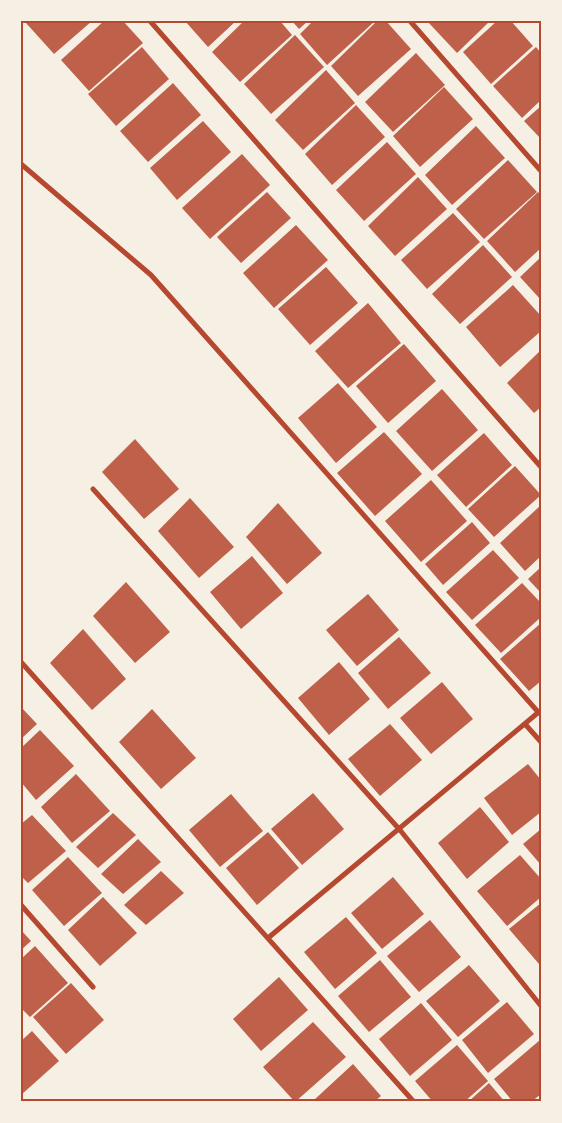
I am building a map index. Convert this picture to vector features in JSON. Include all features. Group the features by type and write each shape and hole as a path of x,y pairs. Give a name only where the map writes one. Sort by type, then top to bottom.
{"street":[{"path":"150,21 541,467"},
{"path":"410,21 541,171"},
{"path":"21,164 151,274 540,712 268,938"},
{"path":"93,489 400,830 541,1006"},
{"path":"21,662 414,1102"},
{"path":"525,724 541,742"},
{"path":"21,905 93,987"}],"building":[{"path":"28,21 92,21 54,54 26,23"},
{"path":"104,21 123,21 143,43 89,91 61,60"},
{"path":"185,21 236,21 208,47"},
{"path":"244,21 280,21 292,35 240,82 212,52"},
{"path":"292,21 308,21 299,29"},
{"path":"313,21 375,21 327,65 300,34"},
{"path":"377,21 386,21 411,49 358,96 331,66"},
{"path":"427,21 490,21 457,53"},
{"path":"497,21 511,21 533,46 491,84 463,52"},
{"path":"295,35 324,67 271,114 244,84"},
{"path":"142,47 169,79 116,126 88,94"},
{"path":"536,47 541,53 541,100 522,118 493,86"},
{"path":"416,53 445,85 393,132 365,102"},
{"path":"326,70 355,103 303,150 275,120"},
{"path":"173,83 201,115 148,162 120,131"},
{"path":"444,87 473,119 420,167 393,136"},
{"path":"356,105 385,137 332,185 305,154"},
{"path":"541,106 541,139 524,121"},
{"path":"203,121 231,152 177,200 150,168"},
{"path":"476,126 505,158 452,205 425,175"},
{"path":"387,142 416,174 364,221 336,190"},
{"path":"242,154 270,185 210,239 182,208"},
{"path":"508,160 537,192 484,239 456,209"},
{"path":"418,177 447,209 395,256 368,226"},
{"path":"267,192 291,218 241,263 217,237"},
{"path":"538,192 541,195 541,248 515,272 487,241"},
{"path":"453,213 480,242 427,289 401,260"},
{"path":"296,225 328,260 274,308 243,273"},
{"path":"483,245 512,277 460,324 432,294"},
{"path":"541,257 541,300 520,277"},
{"path":"326,267 358,303 310,345 278,309"},
{"path":"513,285 541,316 541,331 500,367 466,327"},
{"path":"368,303 401,343 348,388 315,351"},
{"path":"404,344 436,381 388,423 356,386"},
{"path":"541,350 541,407 534,413 507,383"},
{"path":"338,383 377,427 336,463 298,418"},
{"path":"442,389 478,430 432,471 396,431"},
{"path":"384,432 422,474 375,516 337,473"},
{"path":"484,433 512,465 466,507 437,475"},
{"path":"135,439 179,489 144,519 102,472"},
{"path":"515,466 541,495 494,537 468,509"},
{"path":"431,480 467,521 421,562 385,521"},
{"path":"190,498 234,547 199,578 158,531"},
{"path":"278,503 322,553 287,584 246,537"},
{"path":"541,505 541,556 525,571 500,543"},
{"path":"472,522 490,543 443,585 425,564"},
{"path":"493,550 519,578 472,620 446,592"},
{"path":"252,556 283,593 241,629 210,592"},
{"path":"541,567 541,593 528,579"},
{"path":"126,582 170,632 135,663 93,616"},
{"path":"522,583 541,603 541,617 501,653 475,625"},
{"path":"368,594 399,630 357,666 326,630"},
{"path":"541,623 541,681 529,691 500,659"},
{"path":"83,629 126,679 92,710 50,663"},
{"path":"399,637 431,673 388,709 358,673"},
{"path":"339,662 370,699 329,735 298,698"},
{"path":"442,682 473,719 431,754 400,718"},
{"path":"21,707 37,724 21,739"},
{"path":"152,709 196,758 161,789 119,742"},
{"path":"390,724 422,760 380,796 348,759"},
{"path":"40,730 74,766 36,800 21,782 21,748"},
{"path":"528,764 541,780 541,812 512,835 484,798"},
{"path":"76,774 110,811 72,843 41,807"},
{"path":"313,793 344,829 302,865 271,829"},
{"path":"231,794 263,831 220,867 189,830"},
{"path":"480,807 509,842 467,879 438,843"},
{"path":"113,813 136,835 98,868 76,847"},
{"path":"32,815 66,851 28,883 21,876 21,824"},
{"path":"541,829 541,865 523,844"},
{"path":"268,832 299,868 257,905 226,868"},
{"path":"138,839 161,862 123,894 101,874"},
{"path":"520,855 541,879 541,897 507,926 477,891"},
{"path":"68,857 102,893 64,926 32,890"},
{"path":"161,871 184,893 146,925 124,905"},
{"path":"393,877 424,914 382,949 351,913"},
{"path":"103,897 137,933 100,966 68,930"},
{"path":"541,903 541,963 539,964 509,929"},
{"path":"346,917 377,953 335,989 304,952"},
{"path":"430,920 461,957 419,992 387,956"},
{"path":"21,930 31,941 21,950"},
{"path":"35,946 68,983 30,1017 21,1008 21,959"},
{"path":"380,960 411,997 369,1032 338,996"},
{"path":"469,965 500,1001 458,1037 426,1001"},
{"path":"279,977 308,1010 261,1051 233,1019"},
{"path":"71,983 104,1020 66,1054 33,1017"},
{"path":"507,1002 534,1034 488,1073 462,1040"},
{"path":"421,1003 452,1040 410,1076 379,1039"},
{"path":"313,1022 346,1057 295,1102 263,1067"},
{"path":"32,1031 59,1061 21,1095 21,1041"},
{"path":"540,1040 541,1094 531,1102 513,1102 494,1079"},
{"path":"457,1045 488,1081 464,1102 433,1102 415,1081"},
{"path":"353,1064 381,1096 374,1102 316,1102 314,1100"},
{"path":"489,1083 505,1102 468,1102"}]}
